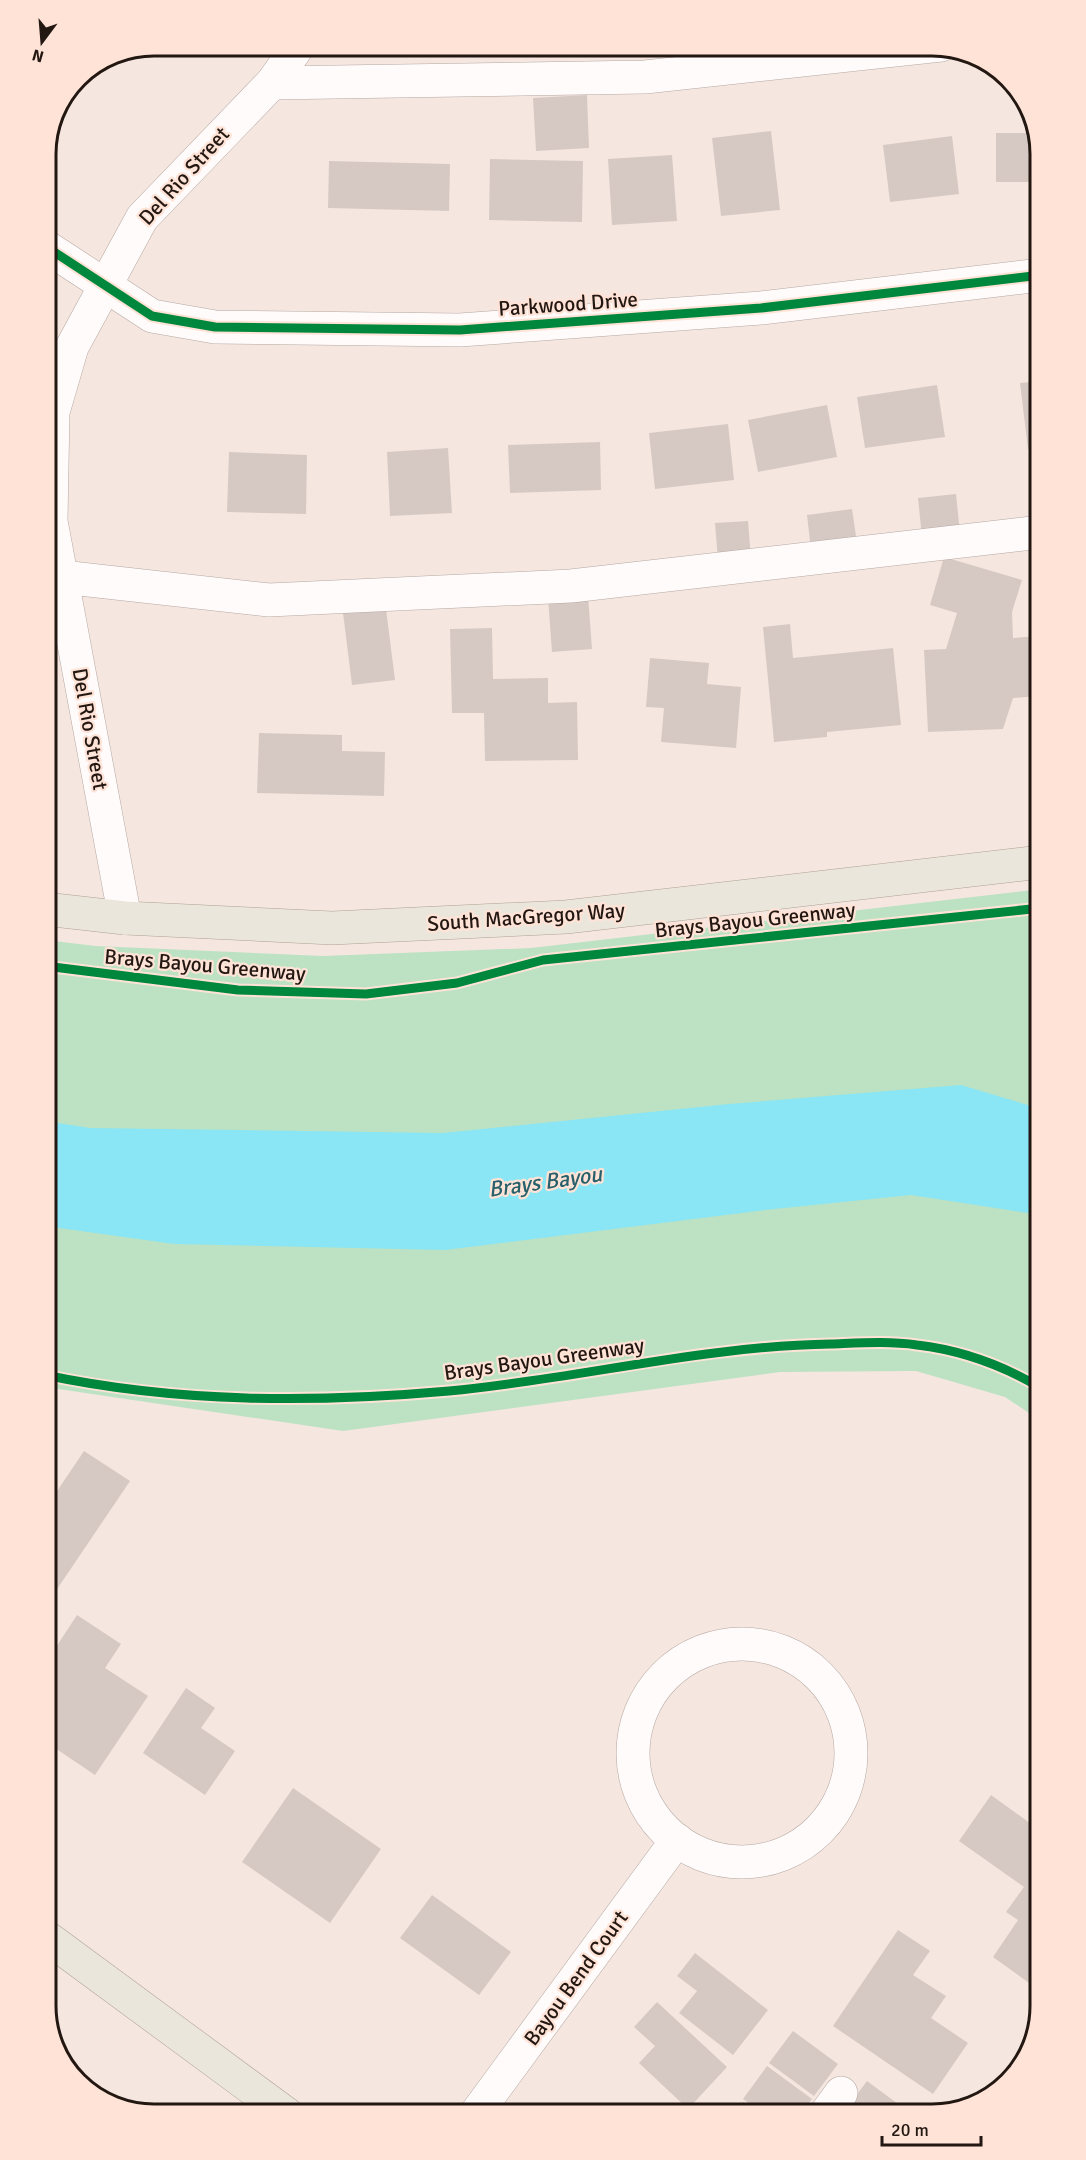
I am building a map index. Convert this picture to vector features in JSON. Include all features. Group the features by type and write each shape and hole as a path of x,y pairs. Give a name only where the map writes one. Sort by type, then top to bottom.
{"main road":[{"name":"South MacGregor Way","path":"56,910 125,918 332,928 566,917 1030,863"},
{"path":"56,1944 273,2104"}],"street":[{"name":"Del Rio Street","path":"56,402 72,347 142,218 272,83 290,56"},
{"path":"272,83 645,77 839,56"},
{"name":"Parkwood Drive","path":"56,253 152,316 215,327 460,330 761,308 1030,276"},
{"path":"62,577 268,600 536,588 571,586 1030,533"},
{"name":"Del Rio Street","path":"56,546 125,918"},
{"path":"743,1643 777,1649 807,1665 831,1689 846,1720 852,1754 846,1787 830,1818 806,1842 775,1857 741,1862 707,1856 677,1840 652,1816 637,1785 632,1751 638,1718 654,1687 678,1664 709,1648 743,1643"},
{"name":"Bayou Bend Court","path":"483,2104 677,1840"}],"green space":[{"path":"1030,890 1030,1414 1005,1397 916,1371 780,1372 343,1431 56,1389 56,941 96,946 323,956 531,948"}],"water":[{"name":"Brays Bayou","path":"961,1085 1030,1106 1030,1213 911,1195 765,1210 445,1250 174,1244 56,1228 56,1123 90,1128 443,1133 729,1104"}],"building":[{"path":"587,95 589,148 536,151 533,98"},
{"path":"771,131 780,210 721,216 712,138"},
{"path":"996,133 1029,133 1030,182 996,182"},
{"path":"952,136 959,194 890,202 883,145"},
{"path":"672,155 677,221 612,225 608,159"},
{"path":"490,159 583,161 582,222 489,220"},
{"path":"329,161 450,164 449,211 328,208"},
{"path":"1030,382 1030,449 1028,449 1020,383"},
{"path":"937,385 945,437 865,448 857,397"},
{"path":"827,405 837,457 758,472 748,420"},
{"path":"728,424 734,480 655,489 649,433"},
{"path":"600,442 601,490 510,493 508,445"},
{"path":"448,448 452,513 390,516 387,452"},
{"path":"229,452 307,455 306,514 227,512"},
{"path":"956,494 960,533 922,537 918,498"},
{"path":"852,509 857,543 811,550 807,515"},
{"path":"748,521 751,559 718,561 715,523"},
{"path":"944,557 1022,580 1012,612 1013,638 1030,637 1030,697 1013,698 1003,729 928,732 924,650 946,649 957,613 930,605"},
{"path":"588,595 592,649 552,652 548,598"},
{"path":"386,609 395,680 352,685 343,613"},
{"path":"790,624 793,658 893,648 901,725 827,732 827,737 774,742 763,627"},
{"path":"492,628 493,679 548,678 548,703 577,702 578,760 485,761 484,713 452,713 450,629"},
{"path":"650,658 709,663 707,684 741,687 736,748 661,742 664,708 646,707"},
{"path":"259,733 342,735 342,751 385,752 384,796 257,793"},
{"path":"84,1451 130,1481 56,1591 56,1493"},
{"path":"77,1615 121,1644 105,1668 148,1696 95,1775 56,1749 56,1647"},
{"path":"186,1688 215,1708 201,1728 235,1751 205,1795 143,1753"},
{"path":"293,1788 381,1849 330,1923 242,1862"},
{"path":"991,1795 1030,1823 1029,1983 993,1957 1018,1920 1006,1912 1024,1887 959,1841"},
{"path":"432,1895 511,1952 479,1995 400,1938"},
{"path":"898,1930 930,1951 913,1975 946,1996 931,2018 968,2043 933,2094 833,2026"},
{"path":"695,1953 768,2010 733,2055 679,2013 697,1991 677,1976"},
{"path":"657,2002 727,2067 693,2104 683,2104 639,2063 655,2046 634,2027"},
{"path":"793,2031 838,2064 814,2096 769,2063"},
{"path":"767,2066 812,2099 808,2104 750,2104 743,2099"},
{"path":"867,2081 898,2104 850,2104"}],"cycle path":[{"path":"56,253 152,316 215,327 460,330 761,308 1030,276"},
{"name":"Brays Bayou Greenway","path":"56,967 238,990 366,994 457,983 543,960 1030,909"},
{"name":"Brays Bayou Greenway","path":"56,1377 145,1391 196,1396 348,1398 497,1386 735,1350 885,1343 933,1347 965,1355 997,1366 1030,1382"}]}
